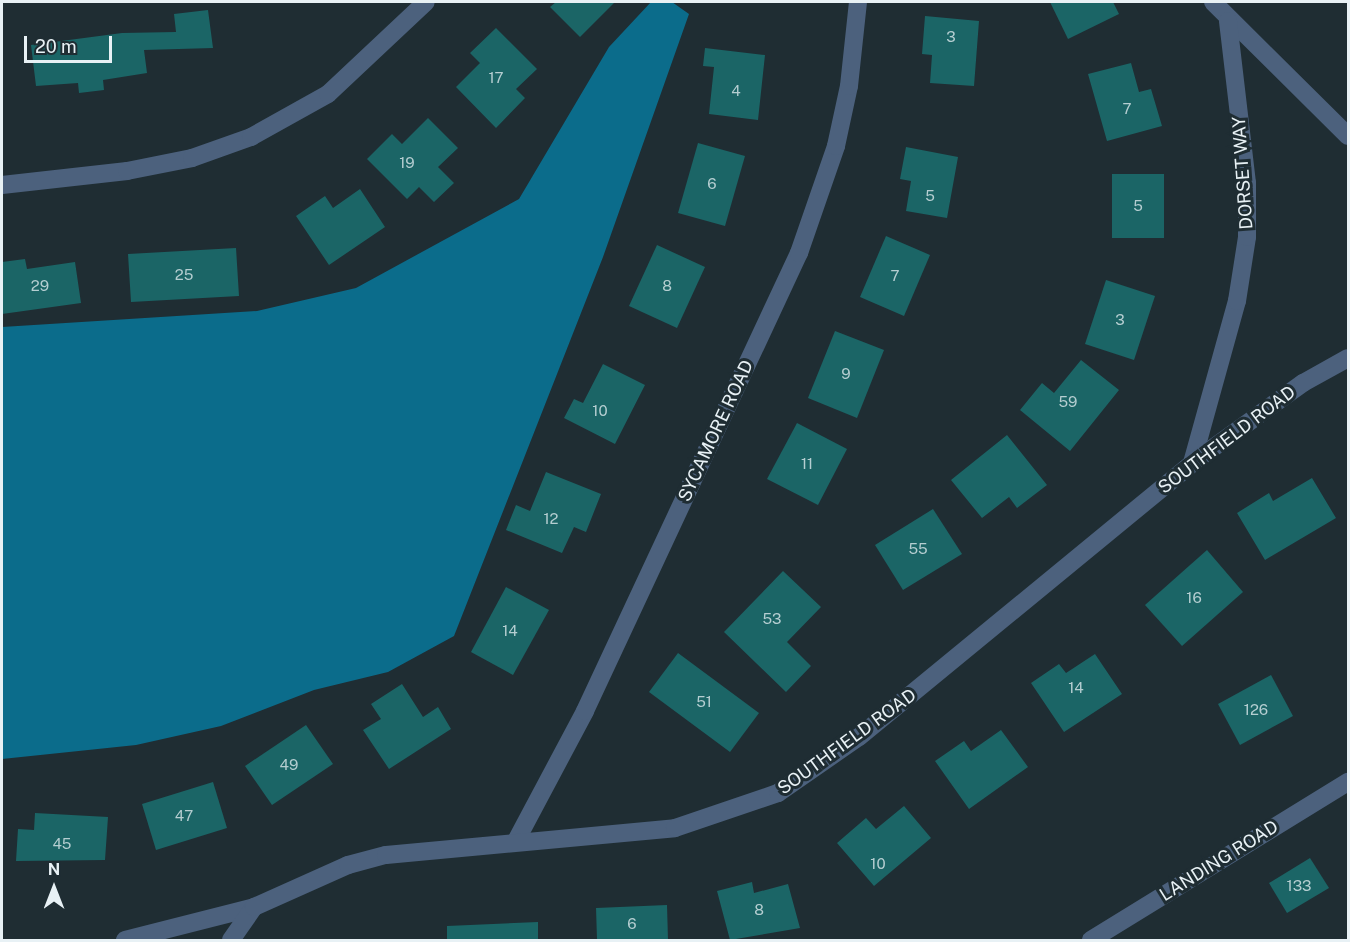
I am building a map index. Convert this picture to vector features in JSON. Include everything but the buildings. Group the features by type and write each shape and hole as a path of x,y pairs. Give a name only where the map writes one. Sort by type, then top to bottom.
{"street":[{"path":"2,185 127,171 192,158 251,137 328,94 409,9 426,2"},
{"name":"SYCAMORE ROAD","path":"516,841 585,711 799,253 838,136 858,2"},
{"path":"1214,2 1228,21 1348,136"},
{"name":"DORSET WAY","path":"1192,463 1238,301 1247,237 1247,183 1228,21"},
{"name":"SOUTHFIELD ROAD","path":"125,940 254,907 348,865 516,841 675,828 778,794 895,709 1192,463 1303,383 1348,358"},
{"name":"LANDING ROAD","path":"1091,940 1348,782"},
{"path":"231,940 254,907"}],"shaded area":[{"path":"651,2 672,2 689,14 603,257 454,636 388,672 314,690 221,726 136,745 2,759 2,327 257,311 356,288 519,199 609,47"}]}
